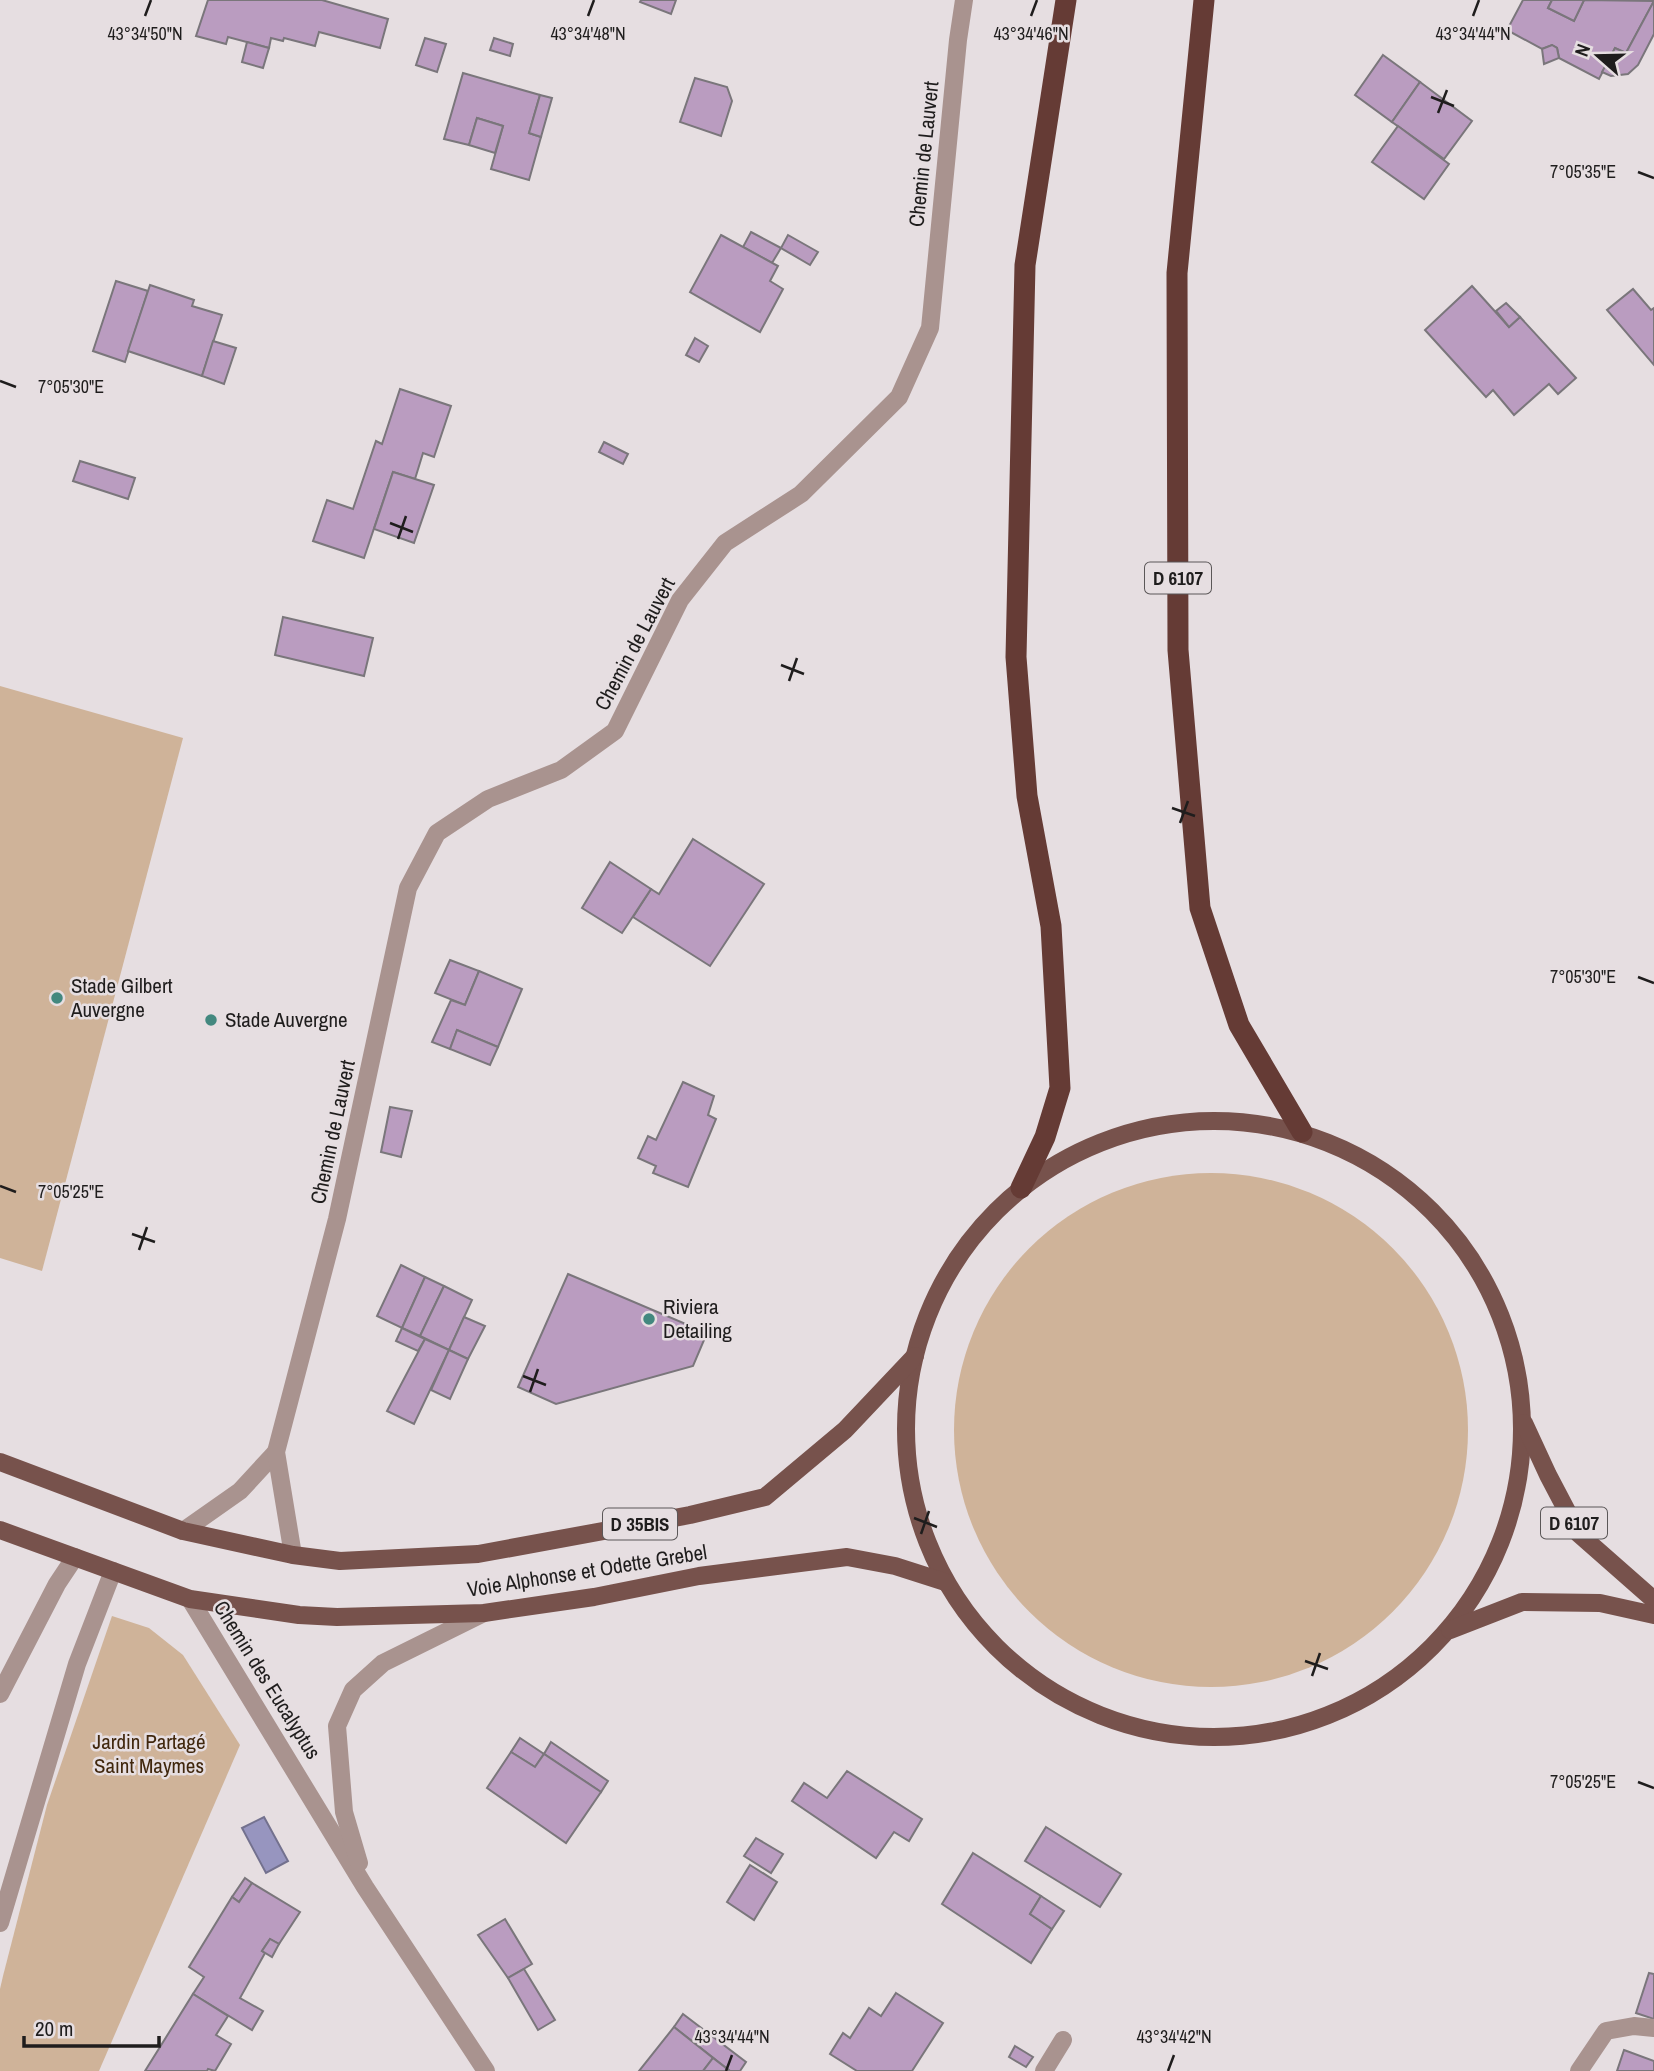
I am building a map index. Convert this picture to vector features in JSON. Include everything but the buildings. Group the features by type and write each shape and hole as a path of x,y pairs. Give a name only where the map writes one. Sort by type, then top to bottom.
{"highway":[{"path":"1021,1188 1045,1137 1060,1088 1051,926 1027,796 1016,657 1025,265 1066,0"},
{"name":"D 6107","path":"1204,0 1177,273 1178,650 1200,908 1239,1025 1302,1132"}],"main road":[{"path":"1184,1121 1243,1121 1302,1132 1362,1157 1416,1194 1460,1241 1494,1296 1515,1358 1524,1422 1516,1497 1491,1567 1450,1630 1396,1679 1333,1715 1263,1735 1210,1739 1157,1734 1105,1719 1056,1696 1013,1665 976,1626 945,1582 922,1529 908,1472 906,1414 915,1356 930,1308 954,1264 985,1223 1021,1188 1071,1155 1126,1133 1184,1121"},
{"name":"D 35BIS","path":"0,1462 183,1531 293,1555 340,1561 478,1554 690,1515 765,1497 845,1430 915,1356"},
{"name":"D 6107","path":"1524,1422 1548,1475 1580,1534 1654,1600"},
{"name":"Chemin des Eucalyptus","path":"0,1530 190,1599"},
{"name":"Voie Alphonse et Odette Grebel","path":"190,1599 337,1617 484,1613 594,1597 699,1576 847,1557 895,1566 945,1582"},
{"path":"1450,1630 1522,1602 1600,1603 1654,1615"}],"street":[{"name":"Chemin de Lauvert","path":"293,1555 276,1452 337,1219 408,888 437,833 488,799 561,770 615,731 680,600 724,543 800,494 899,397 930,328 964,0"},
{"name":"Chemin de Lauvert","path":"183,1531 240,1490 276,1452"},
{"path":"0,1694 57,1584 75,1557"},
{"path":"0,1923 77,1664 113,1571"},
{"name":"Chemin des Eucalyptus","path":"190,1599 365,1887 486,2071"},
{"name":"Chemin des Eucalyptus","path":"365,1887 344,1812 337,1726 353,1690 383,1663 484,1613"},
{"path":"1579,2071 1606,2031 1634,2026 1654,2028"},
{"path":"1044,2071 1063,2040"}],"green space":[{"name":"Stade Gilbert Auvergne","path":"0,686 183,738 42,1271 0,1258"},
{"path":"1211,1173 1261,1178 1309,1192 1354,1216 1393,1248 1425,1287 1449,1332 1463,1380 1468,1430 1463,1480 1449,1528 1425,1573 1393,1612 1354,1644 1309,1668 1261,1682 1211,1687 1161,1682 1113,1668 1068,1644 1029,1612 997,1573 973,1528 959,1480 954,1430 959,1380 973,1332 997,1287 1029,1248 1068,1216 1113,1192 1161,1178"},
{"name":"Jardin Partagé Saint Maymes","path":"112,1616 149,1628 183,1655 240,1745 99,2071 0,2071 0,1989 3,1976 47,1805"}],"water":[{"path":"264,1817 288,1861 266,1873 242,1828"}],"place":[{"name":"Stade Gilbert Auvergne","path":"57,998"},
{"name":"Stade Auvergne","path":"211,1020"},
{"name":"Riviera Detailing","path":"649,1319"}]}
